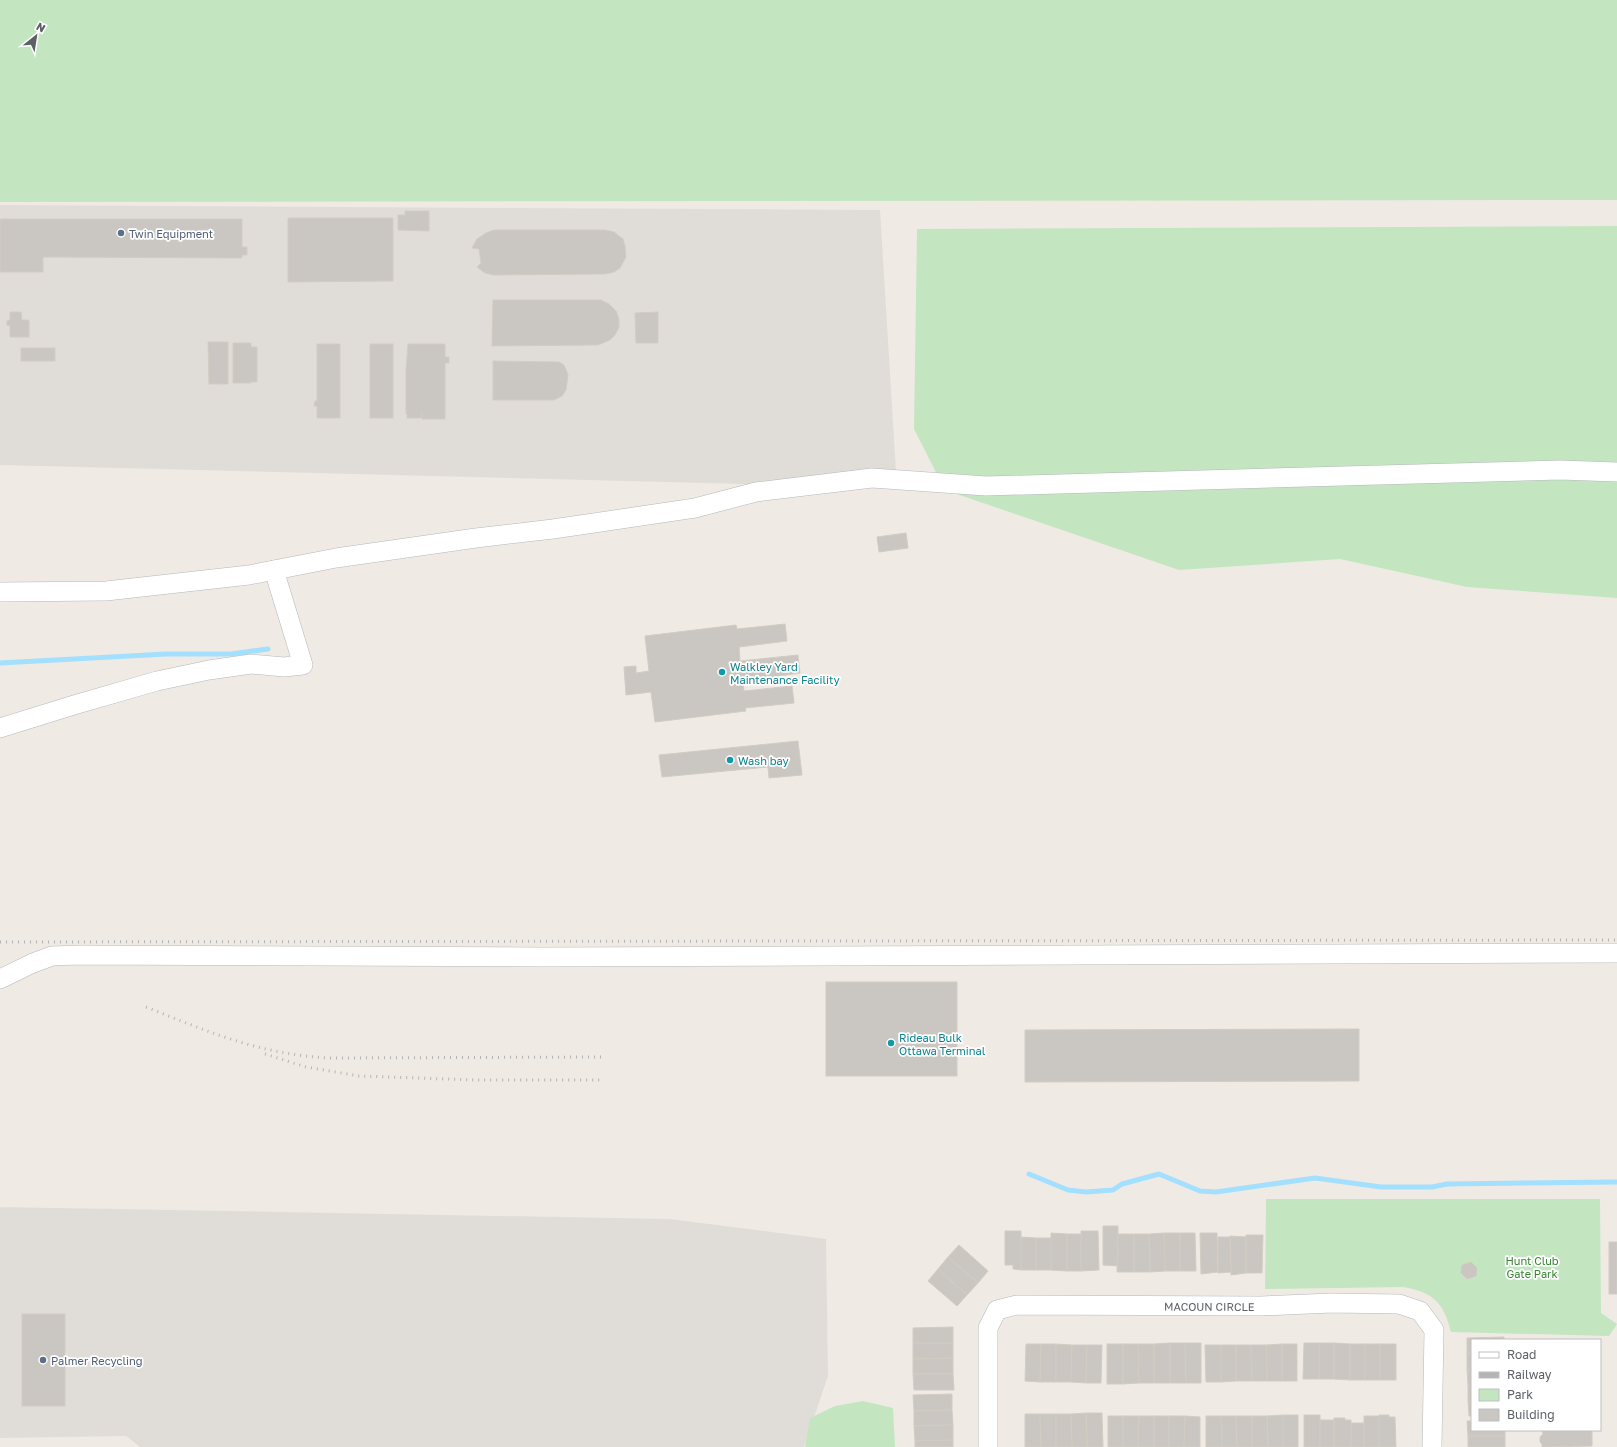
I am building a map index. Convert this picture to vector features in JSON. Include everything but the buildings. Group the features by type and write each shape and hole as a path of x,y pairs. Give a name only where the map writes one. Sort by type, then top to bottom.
{"street":[{"path":"0,592 106,590 249,575 336,558 476,538 553,529 687,509 756,492 872,478 986,486 1560,470 1617,472"},
{"path":"0,728 150,683 209,670 251,664 284,667 303,665 274,570"},
{"path":"0,979 52,956 79,955 549,957 1617,953"},
{"name":"MACOUN CIRCLE","path":"988,1447 988,1328 997,1310 1017,1305 1260,1306 1332,1303 1399,1304 1420,1311 1434,1330 1432,1447"}],"shaded area":[{"path":"0,205 880,210 897,488 0,465"},
{"path":"0,1207 670,1219 826,1239 828,1376 804,1447 140,1447 126,1436 0,1438"}],"green space":[{"path":"0,0 1617,0 1617,200 0,202"},
{"path":"1617,226 1617,598 1467,587 1340,559 1179,570 945,490 914,429 917,229"},
{"name":"Hunt Club Gate Park","path":"1266,1199 1600,1199 1601,1313 1617,1324 1609,1336 1451,1332 1445,1313 1436,1300 1413,1289 1403,1287 1265,1289"},
{"path":"863,1401 893,1408 895,1447 805,1447 810,1418 835,1406"}],"waterway":[{"path":"0,663 166,654 231,654 268,649"},
{"path":"1029,1174 1068,1190 1086,1192 1113,1190 1122,1184 1159,1174 1200,1191 1216,1192 1315,1178 1381,1187 1432,1187 1447,1184 1617,1182"}],"railway":[{"path":"0,942 1617,940"},
{"path":"146,1007 236,1041 281,1052 306,1056 331,1058 602,1057"},
{"path":"265,1054 306,1067 359,1076 476,1080 602,1080"}],"place":[{"name":"Twin Equipment","path":"121,233"},
{"name":"Walkley Yard Maintenance Facility","path":"722,672"},
{"name":"Wash bay","path":"730,760"},
{"name":"Rideau Bulk Ottawa Terminal","path":"891,1043"},
{"name":"Palmer Recycling","path":"43,1360"}]}
